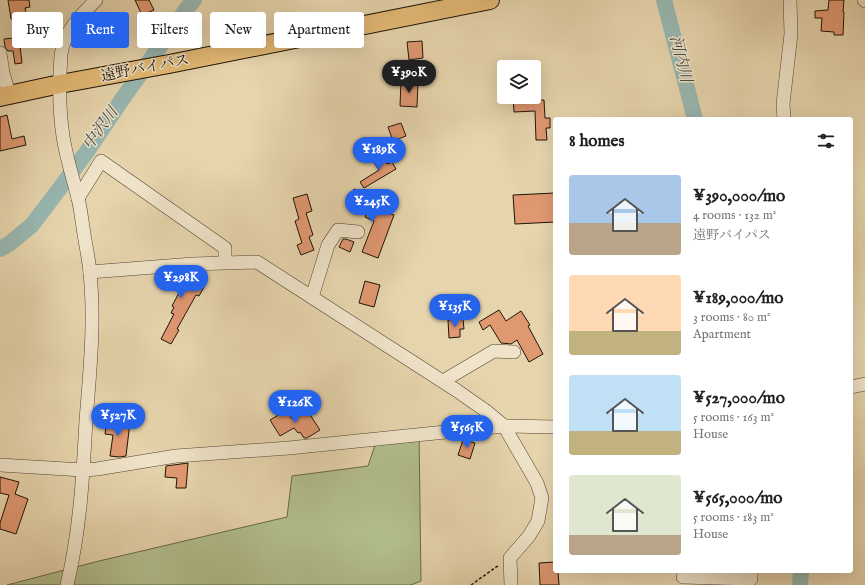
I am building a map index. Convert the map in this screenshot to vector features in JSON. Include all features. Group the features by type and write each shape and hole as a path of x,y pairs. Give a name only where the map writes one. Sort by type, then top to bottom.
{"highway":[{"name":"遠野バイパス","path":"174,58 434,0"},
{"name":"遠野バイパス","path":"2,84 60,80 490,0"}],"street":[{"path":"67,585 72,562 81,496 92,352 92,307 90,272 78,198 63,138 60,104 61,54 67,35 84,12 96,0"},
{"path":"784,117 783,104 791,34 790,0"},
{"path":"0,53 2,84"},
{"path":"78,198 101,161 224,248 225,262"},
{"path":"312,297 328,245 338,230 358,232"},
{"path":"90,272 225,262 257,262 443,381 486,411 504,426 537,483 542,498 538,521 529,536 510,558 511,585"},
{"path":"443,381 494,351 514,352"},
{"path":"853,387 865,384"},
{"path":"0,465 83,470 176,456 289,448 504,426 553,427"},
{"path":"683,577 751,579 751,573"}],"path":[{"path":"472,585 510,558"}],"green space":[{"path":"419,431 421,581 411,585 7,585 99,561 287,517 292,476 368,466 379,433"}],"building":[{"path":"8,0 29,0 30,7 25,8 26,12 12,12 11,19"},
{"path":"135,0 149,0 154,10 149,12 141,12"},
{"path":"829,0 844,0 843,35 834,35 834,32 821,31 822,18 815,18 815,11 828,10"},
{"path":"12,38 12,48 20,48 22,63 15,64 13,51 8,51 5,47 4,39"},
{"path":"422,41 423,58 409,60 407,42"},
{"path":"401,81 418,81 417,107 400,106"},
{"path":"541,100 544,100 545,118 550,118 550,128 546,128 547,140 536,140 535,111 514,112 513,104 541,104"},
{"path":"7,115 12,139 24,136 26,145 0,151 0,117"},
{"path":"401,123 406,136 393,141 388,127"},
{"path":"382,155 387,164 392,162 396,169 364,188 360,182 379,170 373,161"},
{"path":"354,189 366,194 362,203 394,215 378,258 362,252 374,221 365,217 366,214 347,206"},
{"path":"553,193 553,222 515,224 513,195"},
{"path":"307,194 312,211 306,213 313,235 309,237 314,250 301,255 297,245 302,243 295,221 299,219 293,198"},
{"path":"343,239 354,242 350,252 339,247"},
{"path":"188,272 206,283 199,296 196,295 177,329 179,330 171,344 161,339 174,314 171,313 174,307 172,306 180,291 156,278 158,275 176,273 183,277 185,273"},
{"path":"365,281 380,285 374,307 359,303"},
{"path":"439,301 453,303 452,313 438,311"},
{"path":"499,310 506,321 521,311 530,325 528,326 543,354 529,362 517,340 511,344 501,343 490,325 483,330 479,322"},
{"path":"463,319 464,329 460,329 460,337 449,338 448,320"},
{"path":"287,410 292,419 307,410 320,430 307,438 304,438 300,432 298,433 294,428 280,436 270,420"},
{"path":"107,419 130,422 126,456 110,456 113,435 105,434"},
{"path":"463,440 475,443 470,459 458,455"},
{"path":"188,463 186,488 176,488 177,478 165,477 166,466"},
{"path":"0,477 19,482 15,494 28,499 16,534 0,529 0,523 9,495 0,493"},
{"path":"553,562 553,573 558,573 559,585 540,585 539,563"}],"waterway":[{"name":"中沢川","path":"0,249 9,244 32,225 86,153 123,98 194,0"},
{"name":"河内川","path":"664,0 694,117"},
{"name":"河内川","path":"800,585 801,573"}]}
